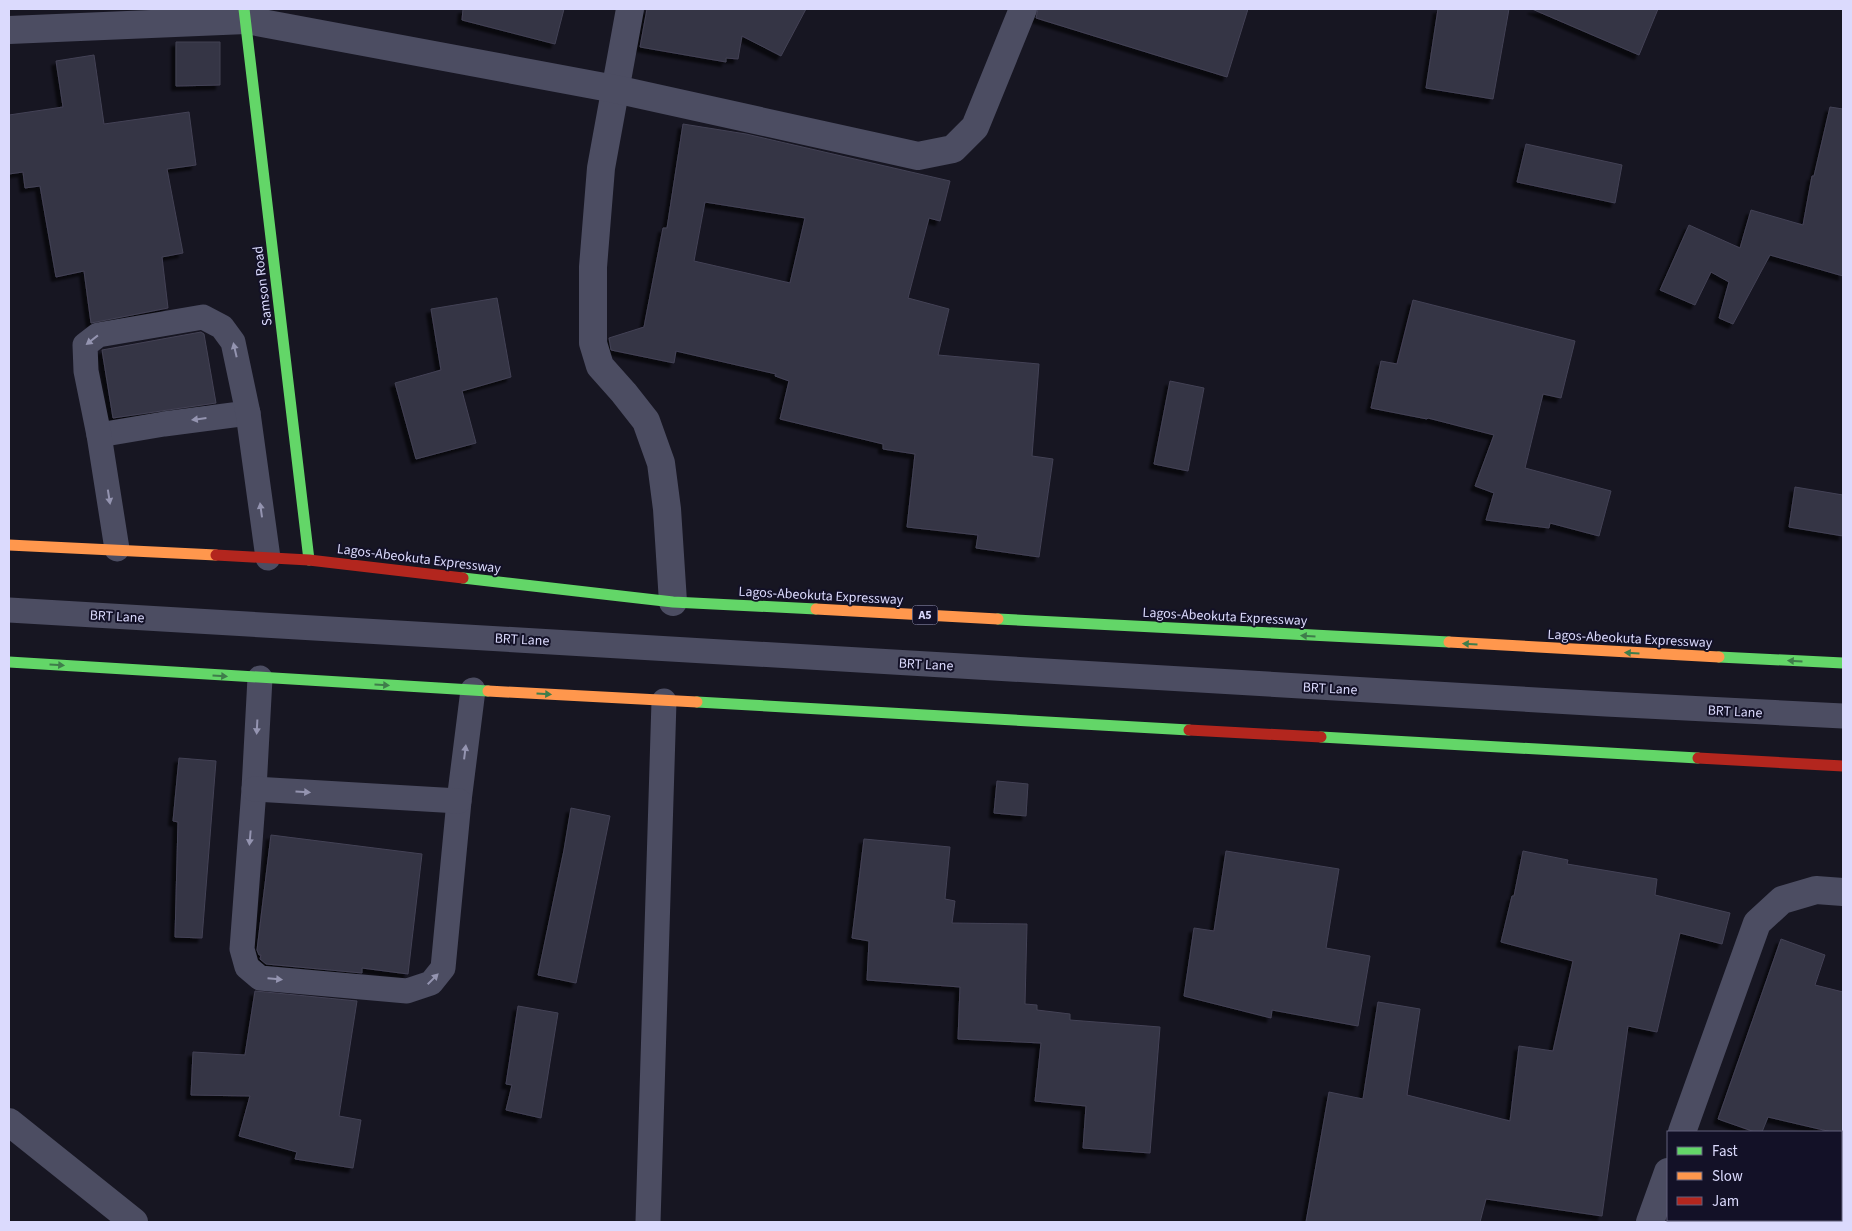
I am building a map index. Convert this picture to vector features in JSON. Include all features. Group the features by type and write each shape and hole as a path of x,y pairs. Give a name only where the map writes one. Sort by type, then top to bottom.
{"main road":[{"name":"Samson Road","path":"245,14 309,560"},
{"name":"Lagos-Abeokuta Expressway","path":"9,545 309,560 673,602 1843,664"},
{"path":"9,662 664,701 1843,766"}],"street":[{"path":"630,9 601,168 594,249 593,343 600,366 646,421 660,463 667,509 673,602"},
{"path":"9,30 245,14 615,89 918,156 953,149 975,126 1023,9"},
{"path":"1682,1131 1757,923 1782,900 1816,890 1843,892"},
{"path":"9,1122 134,1222"},
{"path":"1650,1222 1667,1175"}],"lane":[{"path":"117,549 99,436 86,371 85,345 98,335 203,317 222,327 233,342 248,413 268,558"},
{"path":"99,436 164,424 248,413"},
{"name":"BRT Lane","path":"9,610 1606,704 1843,716"},
{"path":"260,678 242,949 248,967 260,978 407,991 432,983 443,968 472,690"},
{"path":"648,1222 664,701"},
{"path":"254,789 459,801"}],"building":[{"path":"463,9 564,9 555,44 462,20"},
{"path":"647,9 806,9 781,56 742,36 738,59 726,58 726,62 640,47"},
{"path":"1038,9 1248,9 1227,77 1036,18"},
{"path":"1438,9 1509,9 1493,99 1426,88"},
{"path":"1532,9 1658,9 1639,55"},
{"path":"176,42 220,42 220,85 176,86"},
{"path":"94,55 104,124 189,112 196,165 167,169 183,253 162,257 168,308 91,323 84,271 56,277 40,186 25,188 23,172 9,174 9,115 63,107 56,61"},
{"path":"1830,107 1843,109 1843,276 1770,255 1733,324 1719,318 1729,282 1711,272 1695,305 1660,290 1689,225 1740,248 1751,210 1803,225 1812,176 1814,176"},
{"path":"683,124 746,134 950,181 940,221 929,218 908,298 949,309 938,355 1039,364 1032,456 1053,459 1039,557 976,548 978,535 907,527 915,454 883,449 883,444 780,419 789,381 775,376 776,374 676,351 674,363 611,350 609,338 644,327 663,228 667,228","holes":["705,202 805,218 790,283 694,261"]},
{"path":"1526,144 1622,165 1615,203 1517,182"},
{"path":"497,298 511,377 462,391 476,443 416,459 395,383 441,370 431,309"},
{"path":"1413,300 1575,341 1561,398 1543,394 1525,468 1611,491 1599,536 1550,523 1549,528 1486,520 1494,493 1475,486 1494,435 1428,418 1371,408 1381,361 1397,364"},
{"path":"201,332 204,334 216,403 113,418 102,350"},
{"path":"1170,381 1204,388 1188,471 1154,464"},
{"path":"1795,487 1843,495 1843,536 1789,527"},
{"path":"179,758 216,761 202,938 175,937 178,822 173,821"},
{"path":"997,781 1028,784 1026,816 994,813"},
{"path":"571,808 610,816 576,983 538,975"},
{"path":"271,835 422,854 408,974 362,968 362,973 266,964 260,959 261,955 259,955 257,950"},
{"path":"864,839 950,847 945,899 955,901 952,923 1027,924 1025,1004 1037,1005 1037,1010 1070,1014 1070,1020 1160,1027 1150,1153 1083,1148 1086,1106 1035,1101 1041,1043 958,1039 960,987 867,980 869,941 852,938"},
{"path":"1226,851 1339,869 1326,948 1370,956 1358,1026 1272,1010 1271,1018 1184,996 1194,928 1214,931"},
{"path":"1523,851 1568,860 1567,864 1657,879 1655,895 1730,913 1722,944 1680,933 1657,1032 1628,1026 1602,1216 1486,1199 1480,1222 1306,1222 1329,1092 1363,1099 1378,1002 1420,1009 1407,1095 1510,1121 1519,1046 1553,1051 1573,961 1501,942 1512,896 1514,896"},
{"path":"1781,939 1825,955 1815,985 1843,992 1843,1135 1842,1131 1828,1131 1768,1117 1762,1131 1752,1131 1718,1119"},
{"path":"255,991 357,1001 339,1116 361,1120 353,1168 295,1159 297,1152 239,1136 250,1096 191,1095 193,1052 245,1055"},
{"path":"518,1006 558,1013 541,1118 506,1110 512,1085 506,1084"}],"traffic: fast":[{"path":"244,9 309,560"},
{"path":"463,578 673,602 816,609"},
{"path":"998,619 1449,642"},
{"path":"1719,657 1843,663"},
{"path":"9,662 488,691"},
{"path":"697,702 1189,730"},
{"path":"1321,737 1698,758"}],"traffic: slow":[{"path":"9,545 216,555"},
{"path":"816,609 998,619"},
{"path":"1449,642 1719,657"},
{"path":"488,691 697,702"}],"traffic: jam":[{"path":"216,555 309,560 463,578"},
{"path":"1189,730 1321,737"},
{"path":"1698,758 1843,766"}]}
